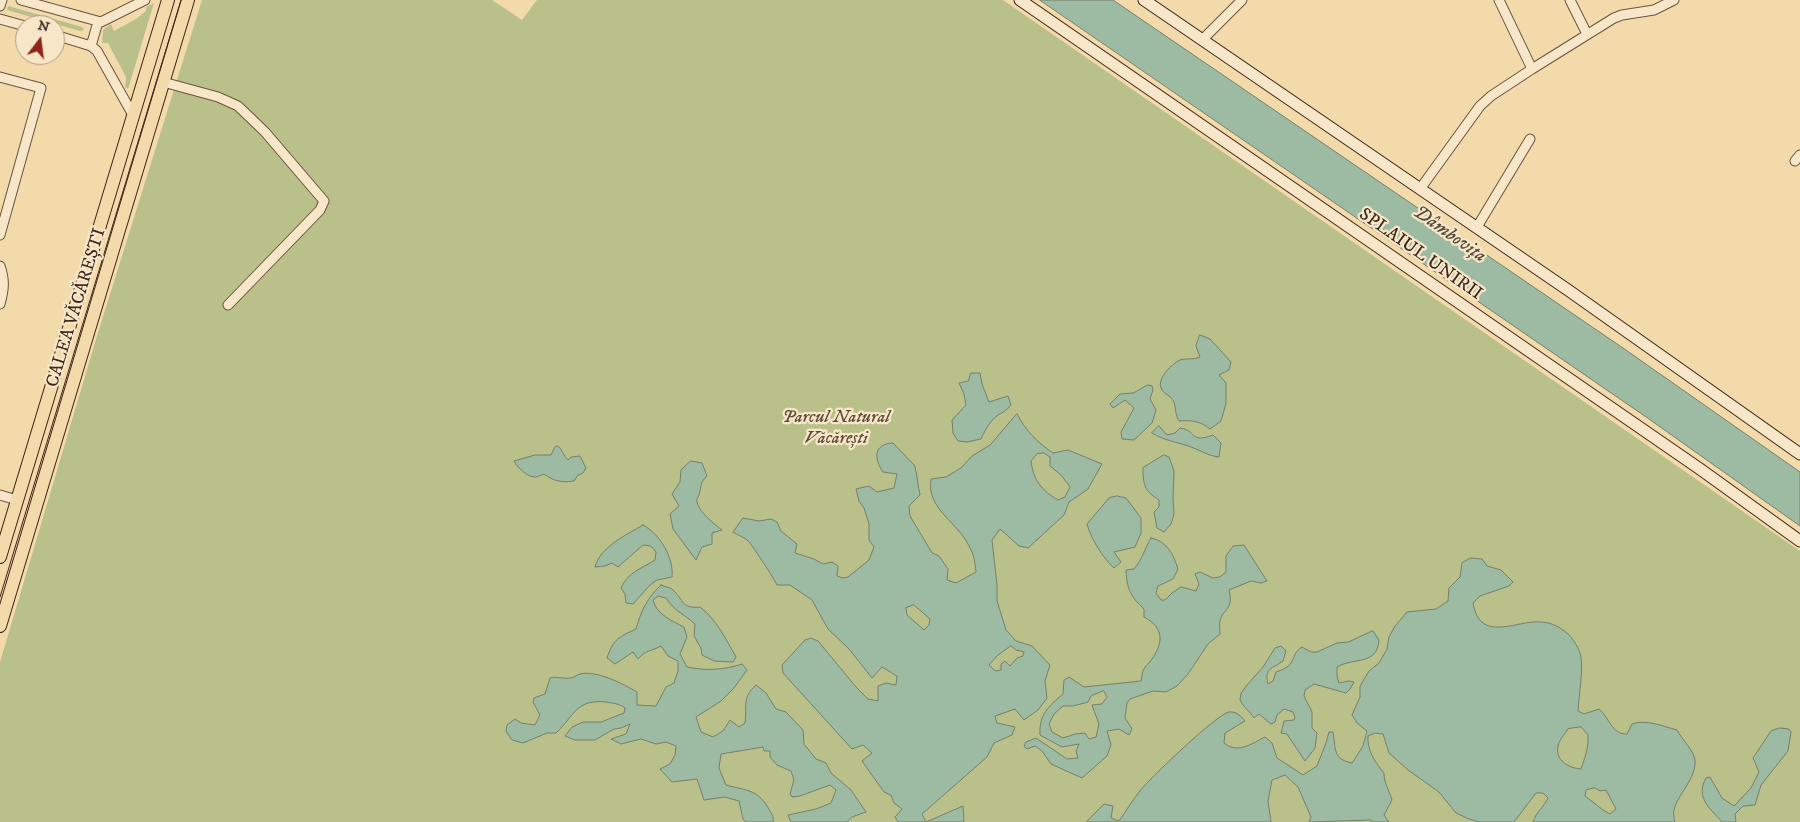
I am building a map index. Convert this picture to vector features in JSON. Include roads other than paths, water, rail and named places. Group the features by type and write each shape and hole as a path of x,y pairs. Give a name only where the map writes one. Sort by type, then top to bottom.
{"main road":[{"name":"CALEA VĂCĂREȘTI","path":"0,557 168,0"},
{"name":"SPLAIUL UNIRII","path":"1020,0 1684,458 1800,541"},
{"path":"1144,0 1568,290 1800,454"},
{"name":"CALEA VĂCĂREȘTI","path":"0,626 187,1"}],"street":[{"path":"0,6 2,0"},
{"path":"21,0 98,22 107,20 146,0"},
{"path":"1202,40 1242,0"},
{"path":"1499,0 1532,69"},
{"path":"1570,0 1587,34"},
{"path":"1420,188 1480,106 1492,96 1618,16 1654,10 1674,0"},
{"path":"0,19 15,23"},
{"path":"91,46 98,22"},
{"path":"65,38 91,46 101,57 133,115"},
{"path":"0,77 41,88 0,235"},
{"path":"163,82 218,98 238,106 265,132 321,195 324,201 320,210 228,305"},
{"path":"1476,227 1530,139"},
{"path":"0,266 4,285 0,304"},
{"path":"0,495 17,500"}],"water":[{"name":"Dâmbovița","path":"1040,0 1113,0 1623,348 1800,472 1800,526 1649,419"},
{"path":"1200,335 1210,339 1231,362 1229,370 1219,375 1226,383 1226,403 1221,421 1210,429 1196,422 1179,421 1174,402 1162,390 1160,384 1169,368 1177,362 1182,359 1200,357 1196,346"},
{"path":"971,373 980,373 989,402 1008,396 1011,405 993,420 981,439 967,442 958,441 953,433 952,420 966,405 959,383 968,381"},
{"path":"1148,385 1152,386 1153,390 1150,399 1156,410 1152,423 1134,440 1122,439 1121,432 1134,408 1125,400 1113,408 1110,404 1120,394 1133,393"},
{"path":"1017,414 1032,436 1053,453 1068,450 1102,464 1088,489 1069,502 1064,515 1028,548 1019,546 1000,529 992,540 997,601 1006,630 1016,641 1032,646 1050,665 1045,681 1047,698 1038,710 1024,720 1015,709 995,716 997,723 1015,727 1012,735 994,743 987,757 922,814 926,822 898,822 895,817 902,809 894,803 891,795 884,792 862,761 872,753 863,745 852,749 783,673 782,665 805,640 811,638 818,641 868,699 878,701 878,686 886,683 896,685 897,676 882,667 872,678 849,649 828,629 812,600 790,585 777,585 750,543 733,532 743,518 759,521 771,519 777,522 781,531 797,544 795,553 823,564 832,562 838,566 837,576 848,577 869,560 874,547 869,540 869,524 856,489 869,486 877,492 894,488 897,474 883,472 877,457 877,453 882,446 893,443 915,466 920,495 909,506 910,516 932,553 939,556 948,569 947,580 956,583 976,572 974,559 964,537 944,515 933,499 931,479 946,477 961,468 972,456 990,445","holes":["1044,453 1050,457 1050,466 1061,475 1070,487 1065,497 1058,500 1043,489 1036,479 1032,468 1031,461 1037,454","914,605 930,619 929,625 924,630 907,615 906,608","1011,646 1016,650 1024,652 1023,656 1017,658 1010,666 1005,661 1001,664 1001,670 995,671 989,665 997,656"]},
{"path":"1159,426 1167,435 1175,433 1180,428 1200,438 1213,435 1221,443 1219,457 1164,439 1152,433"},
{"path":"558,446 568,460 571,457 580,456 586,468 574,481 558,481 544,474 532,477 517,466 514,461 535,455 551,455 555,447"},
{"path":"1164,455 1169,457 1174,471 1174,514 1171,524 1164,532 1157,528 1154,512 1159,507 1159,500 1145,487 1143,468"},
{"path":"691,461 702,463 707,476 702,483 697,499 698,506 707,518 722,530 712,533 712,544 702,547 696,560 673,529 670,514 679,506 672,494 680,482 681,470"},
{"path":"1117,496 1126,498 1141,518 1141,533 1135,547 1114,552 1121,562 1114,568 1098,548 1087,524 1109,498"},
{"path":"643,525 655,534 665,547 671,562 672,577 657,580 633,604 626,603 625,594 621,588 631,574 655,560 656,552 651,546 643,545 618,567 612,563 595,567 602,553 622,537"},
{"path":"1151,538 1162,542 1169,549 1178,569 1173,579 1158,586 1156,593 1161,600 1165,600 1181,587 1196,591 1199,584 1195,574 1200,572 1213,578 1220,577 1226,572 1226,556 1233,546 1244,545 1267,581 1261,583 1251,581 1229,590 1230,601 1221,617 1220,634 1208,644 1188,674 1177,686 1166,692 1153,691 1130,699 1127,703 1125,718 1132,729 1129,735 1119,729 1107,731 1111,745 1107,756 1082,778 1051,764 1042,751 1035,746 1027,749 1024,746 1026,742 1036,738 1067,759 1078,758 1076,751 1079,744 1062,747 1040,735 1043,716 1049,707 1063,694 1064,680 1069,677 1084,687 1141,681 1144,668 1154,656 1160,638 1156,627 1144,617 1144,609 1130,592 1126,570 1134,569","holes":["1104,691 1107,697 1102,704 1092,705 1099,724 1096,737 1089,739 1085,733 1063,738 1052,732 1049,724 1054,714 1063,706 1073,706 1088,702 1091,696"]},
{"path":"1471,558 1482,559 1487,566 1501,570 1513,582 1509,586 1480,596 1473,603 1477,616 1483,623 1491,627 1500,627 1531,622 1548,623 1562,629 1572,639 1578,647 1581,657 1578,711 1584,714 1599,709 1614,729 1622,734 1627,734 1632,724 1643,722 1677,730 1692,752 1695,767 1676,804 1674,810 1675,822 1533,822 1548,798 1543,793 1536,793 1514,822 1479,822 1456,813 1439,792 1408,770 1389,753 1383,734 1375,733 1368,736 1368,741 1370,751 1384,773 1392,800 1384,815 1389,822 1372,822 1371,820 1309,822 1311,817 1298,787 1285,775 1272,780 1268,801 1271,822 1086,822 1104,804 1113,806 1111,818 1119,821 1139,792 1156,774 1198,735 1222,715 1229,712 1236,713 1245,721 1225,733 1224,743 1229,746 1234,748 1244,747 1265,737 1272,743 1277,758 1303,775 1317,766 1329,732 1333,732 1338,756 1352,763 1363,746 1367,731 1357,723 1352,715 1360,697 1360,686 1369,671 1379,663 1387,649 1389,637 1395,626 1407,612 1436,609 1448,601 1449,588 1460,577 1462,563","holes":["1581,727 1588,735 1581,769 1564,763 1558,751 1558,746 1568,729","1595,788 1600,791 1606,790 1616,809 1610,814 1585,796 1586,790"]},
{"path":"661,585 672,589 689,607 700,607 706,612 720,630 736,657 733,662 714,661 702,655 701,648 694,636 695,624 676,610 666,598 658,596 653,600 657,609 684,627 687,637 680,654 687,667 715,669 742,664 747,670 734,688 721,701 696,717 701,732 713,737 723,731 730,720 739,727 745,723 747,698 756,685 766,693 776,709 786,712 803,730 804,744 816,759 826,763 831,773 851,790 866,812 852,817 847,822 791,822 788,815 816,809 831,803 836,790 830,785 792,797 790,794 794,780 791,771 777,765 770,757 770,751 764,751 763,747 721,754 719,768 726,785 757,795 766,804 773,819 773,822 746,822 743,819 739,801 725,797 704,800 697,779 672,782 660,769 670,764 675,755 676,746 666,742 656,744 641,739 621,744 611,739 626,734 630,724 614,729 595,740 575,740 565,736 572,727 583,722 601,722 624,713 625,708 614,703 588,703 577,710 556,733 547,733 523,743 512,740 506,731 507,725 515,719 521,723 535,725 540,715 533,702 534,698 545,694 552,677 571,678 587,673 602,676 637,692 637,705 656,706 666,687 674,683 678,671 678,661 668,656 661,646 646,652 638,659 633,652 615,664 607,658 617,639 636,629 645,605"},
{"path":"1373,631 1379,640 1374,654 1364,660 1337,667 1339,683 1354,682 1346,693 1314,684 1305,690 1304,696 1312,712 1312,728 1317,733 1315,748 1305,761 1287,734 1281,733 1284,721 1294,720 1293,712 1284,709 1277,715 1275,722 1271,724 1259,714 1254,718 1240,700 1241,693 1263,667 1275,648 1281,646 1286,651 1283,661 1268,672 1268,684 1273,681 1276,672 1291,663 1298,650 1302,647 1311,652 1317,652 1337,643 1348,642"},
{"path":"1780,728 1789,729 1791,732 1788,751 1761,785 1755,805 1743,806 1735,814 1736,822 1722,822 1703,797 1702,791 1706,778 1710,777 1722,798 1734,806 1751,788 1759,772 1753,758 1771,731"},
{"path":"963,806 964,822 926,822"}],"tram line":[{"path":"0,597 181,0"}],"park label":[{"name":"Parcul Natural Văcărești","path":"836,428"}]}
